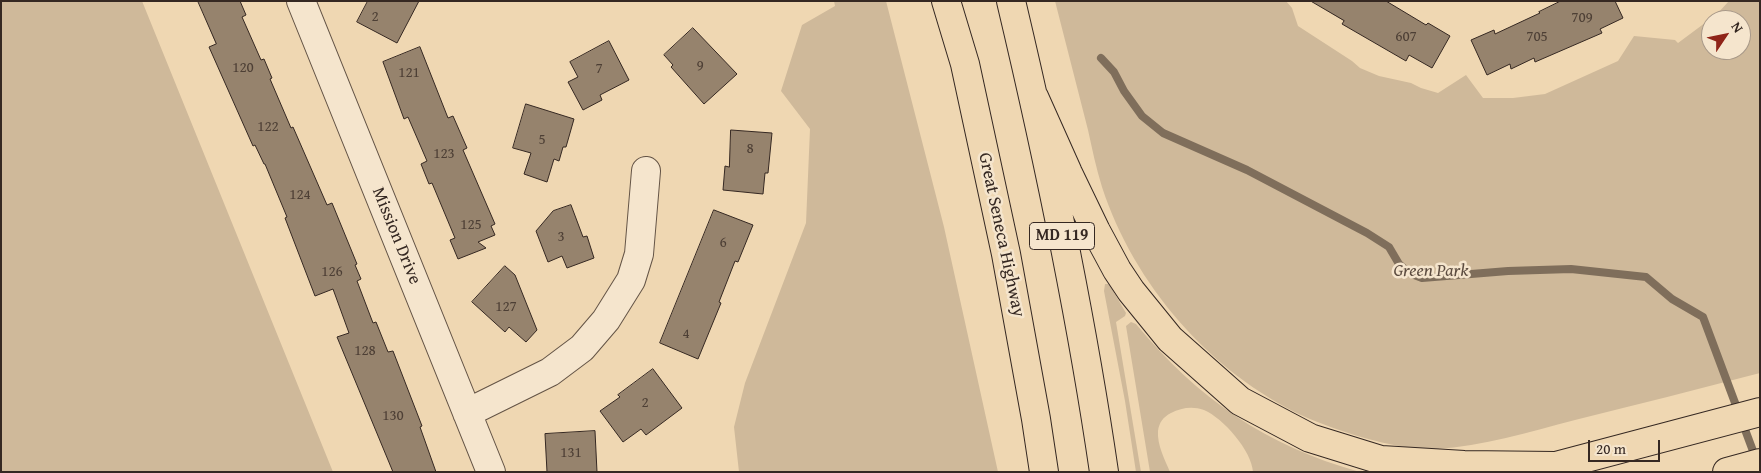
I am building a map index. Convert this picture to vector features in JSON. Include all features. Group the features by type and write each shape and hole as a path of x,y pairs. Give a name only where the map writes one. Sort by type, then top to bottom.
{"main road":[{"name":"Great Seneca Highway","path":"946,1 965,64 1006,254 1044,472"},
{"name":"MD 119","path":"1011,1 1034,97 1092,388 1104,472"},
{"path":"1034,97 1096,231 1117,270 1131,291 1170,339 1240,400 1310,438 1381,460 1544,469 1760,412"}],"street":[{"name":"Mission Drive","path":"301,1 491,472"},
{"path":"467,413 550,372 582,348 606,320 631,280 639,254 646,171"}],"green space":[{"path":"1,1 142,1 333,472 1,472"},
{"path":"834,1 886,1 944,227 998,472 739,472 734,427 745,383 806,223 810,129 781,91 802,25 835,6"},
{"name":"Green Park","path":"1055,1 1286,1 1292,8 1298,26 1360,68 1379,76 1411,83 1438,93 1466,75 1483,98 1513,98 1545,94 1618,61 1634,36 1675,40 1678,43 1701,26 1701,60 1751,60 1751,10 1721,10 1729,1 1760,1 1760,373 1506,438 1471,445 1436,449 1404,447 1368,439 1333,428 1303,416 1269,398 1207,350 1180,322 1155,291 1134,258 1116,223 1102,187"},
{"path":"1105,284 1109,284 1126,313 1125,316 1116,322 1141,472 1136,472 1125,401 1104,291"},
{"path":"1131,322 1136,324 1159,351 1184,375 1236,416 1294,448 1360,472 1253,472 1248,455 1228,428 1212,414 1204,410 1191,408 1175,411 1168,415 1159,425 1159,442 1170,472 1150,472 1126,326"}],"building":[{"path":"198,1 240,1 246,15 242,17 261,60 264,59 272,78 270,79 291,128 293,127 327,205 332,203 357,264 355,265 361,279 357,281 373,323 376,322 388,352 393,351 422,426 420,427 436,472 393,472 337,337 349,333 333,289 315,296 285,218 287,217 265,164 255,145 253,146 209,47 216,44"},
{"path":"368,1 419,1 397,43 357,22"},
{"path":"1311,1 1386,1 1426,25 1428,23 1450,36 1432,68 1409,55 1406,61 1342,24 1344,21"},
{"path":"1561,1 1615,1 1623,18 1600,29 1602,33 1535,62 1534,58 1511,69 1510,64 1487,75 1471,40 1494,30 1495,34"},
{"path":"693,28 737,74 704,104 671,67 673,65 664,55"},
{"path":"609,41 629,80 600,95 602,100 583,110 568,82 578,77 570,62"},
{"path":"420,47 448,118 453,116 467,148 463,150 495,224 491,226 495,235 478,242 486,248 458,259 450,240 455,238 432,183 429,184 421,164 427,161 408,117 404,119 383,62"},
{"path":"526,104 574,119 566,147 563,147 559,161 554,159 547,182 524,174 531,153 513,148"},
{"path":"731,130 772,133 768,173 765,173 763,194 723,190 725,166 729,167"},
{"path":"571,205 583,237 587,236 594,258 567,268 562,256 548,262 536,231 553,211"},
{"path":"714,210 753,225 738,262 735,261 719,302 721,303 698,359 660,343"},
{"path":"505,266 515,275 537,330 526,342 509,327 505,332 472,302"},
{"path":"653,369 682,408 646,435 641,429 623,442 600,411"},
{"path":"595,431 597,472 547,472 545,434"}],"waterway":[{"path":"1101,58 1114,72 1124,91 1142,116 1163,133 1247,170 1367,233 1389,247 1399,264 1409,273 1422,278 1508,271 1571,269 1646,277 1672,299 1703,317 1756,459"}]}
